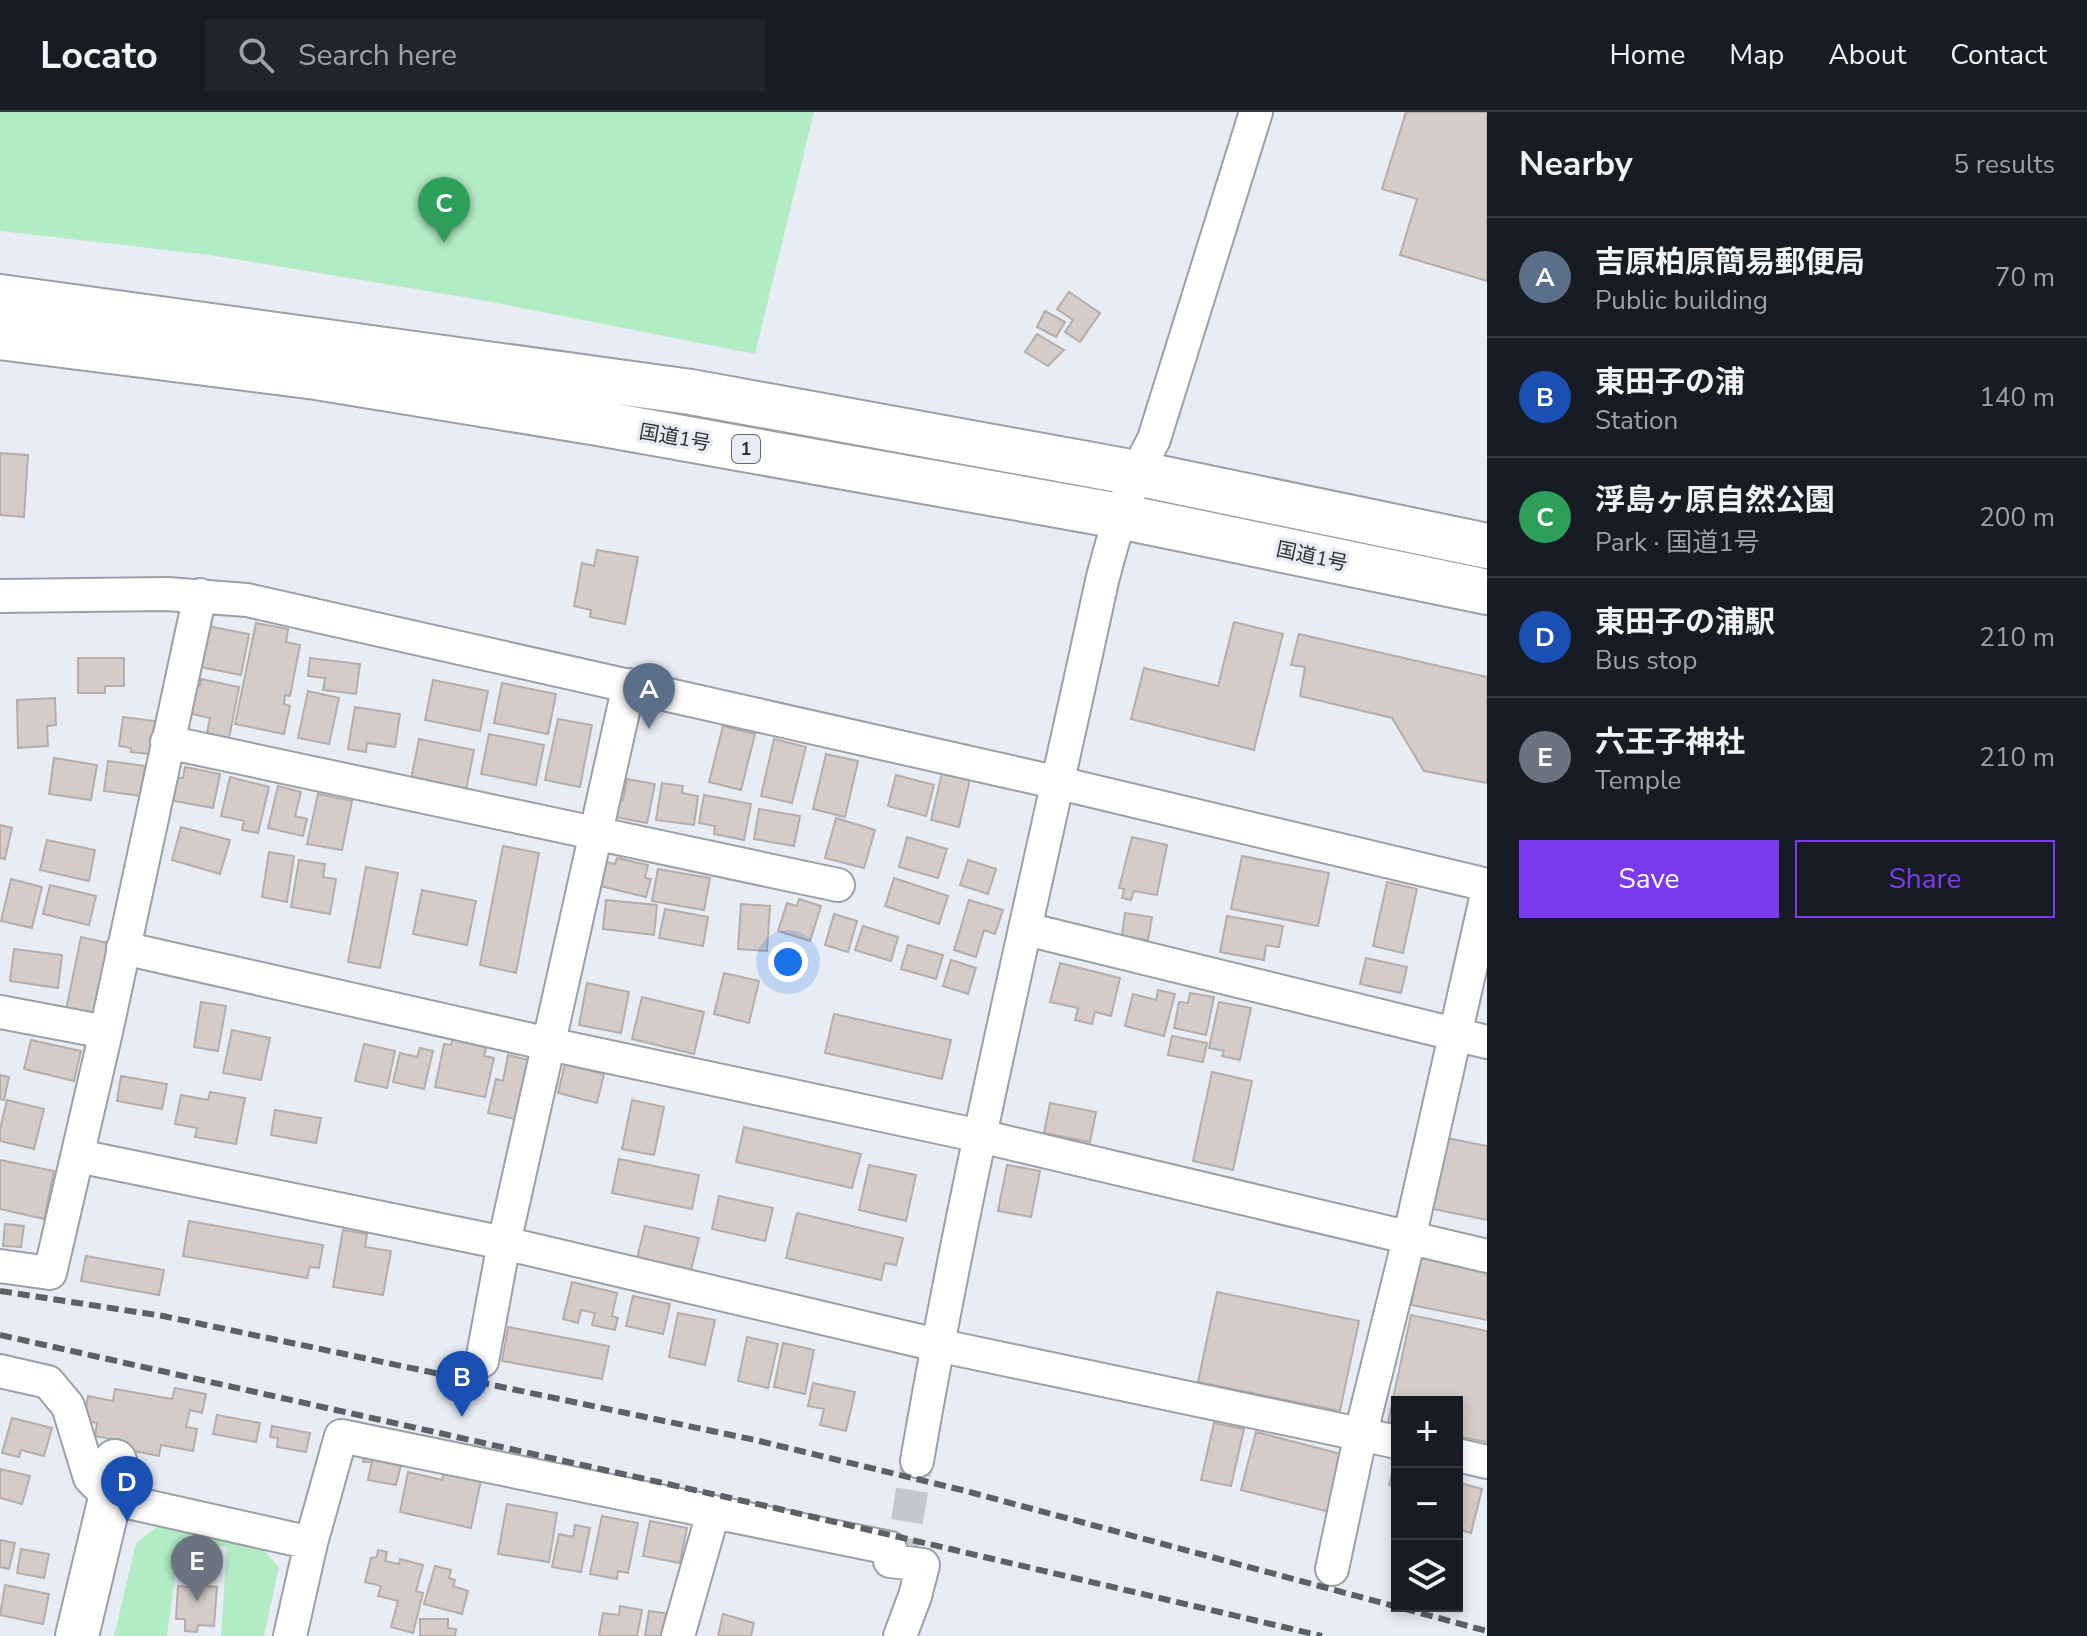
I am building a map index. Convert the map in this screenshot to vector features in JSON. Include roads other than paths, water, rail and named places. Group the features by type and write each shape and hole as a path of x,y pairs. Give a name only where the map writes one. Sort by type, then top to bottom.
{"highway":[{"path":"0,297 691,392 1136,473 1487,546"},
{"name":"国道1号","path":"0,337 332,380 598,423 1119,516 1487,592"}],"main road":[{"path":"77,1636 112,1480"}],"street":[{"path":"917,1461 937,1345 980,1136 1102,581 1119,516 1154,439 1256,112"},
{"path":"0,596 200,595 247,600 1059,783 1487,885"},
{"path":"0,1266 50,1273 106,1032 200,595"},
{"path":"482,1361 504,1243 629,685"},
{"path":"167,742 838,885"},
{"path":"1332,1569 1487,894"},
{"path":"1026,929 1487,1042"},
{"path":"123,948 549,1044 980,1136 1487,1256"},
{"path":"0,1012 106,1032"},
{"path":"78,1156 504,1243 937,1345 1391,1440"},
{"path":"0,1371 48,1382 68,1406 90,1478 112,1480 311,1543"},
{"path":"290,1636 311,1543 341,1436 890,1548 890,1561 923,1565 900,1636"},
{"path":"1463,1456 1487,1462"},
{"path":"678,1636 713,1513"},
{"path":"880,1636 899,1569"}],"tunnel":[{"path":"899,1569 917,1461"}],"railway":[{"path":"0,1291 163,1316 755,1440 962,1490 1487,1631"},
{"path":"0,1335 775,1508 1322,1636"}],"place":[{"name":"浮島ヶ原自然公園","path":"444,243"},
{"name":"吉原柏原簡易郵便局","path":"649,729"},
{"name":"東田子の浦","path":"462,1417"},
{"name":"東田子の浦駅","path":"127,1522"},
{"name":"六王子神社","path":"197,1601"}]}
